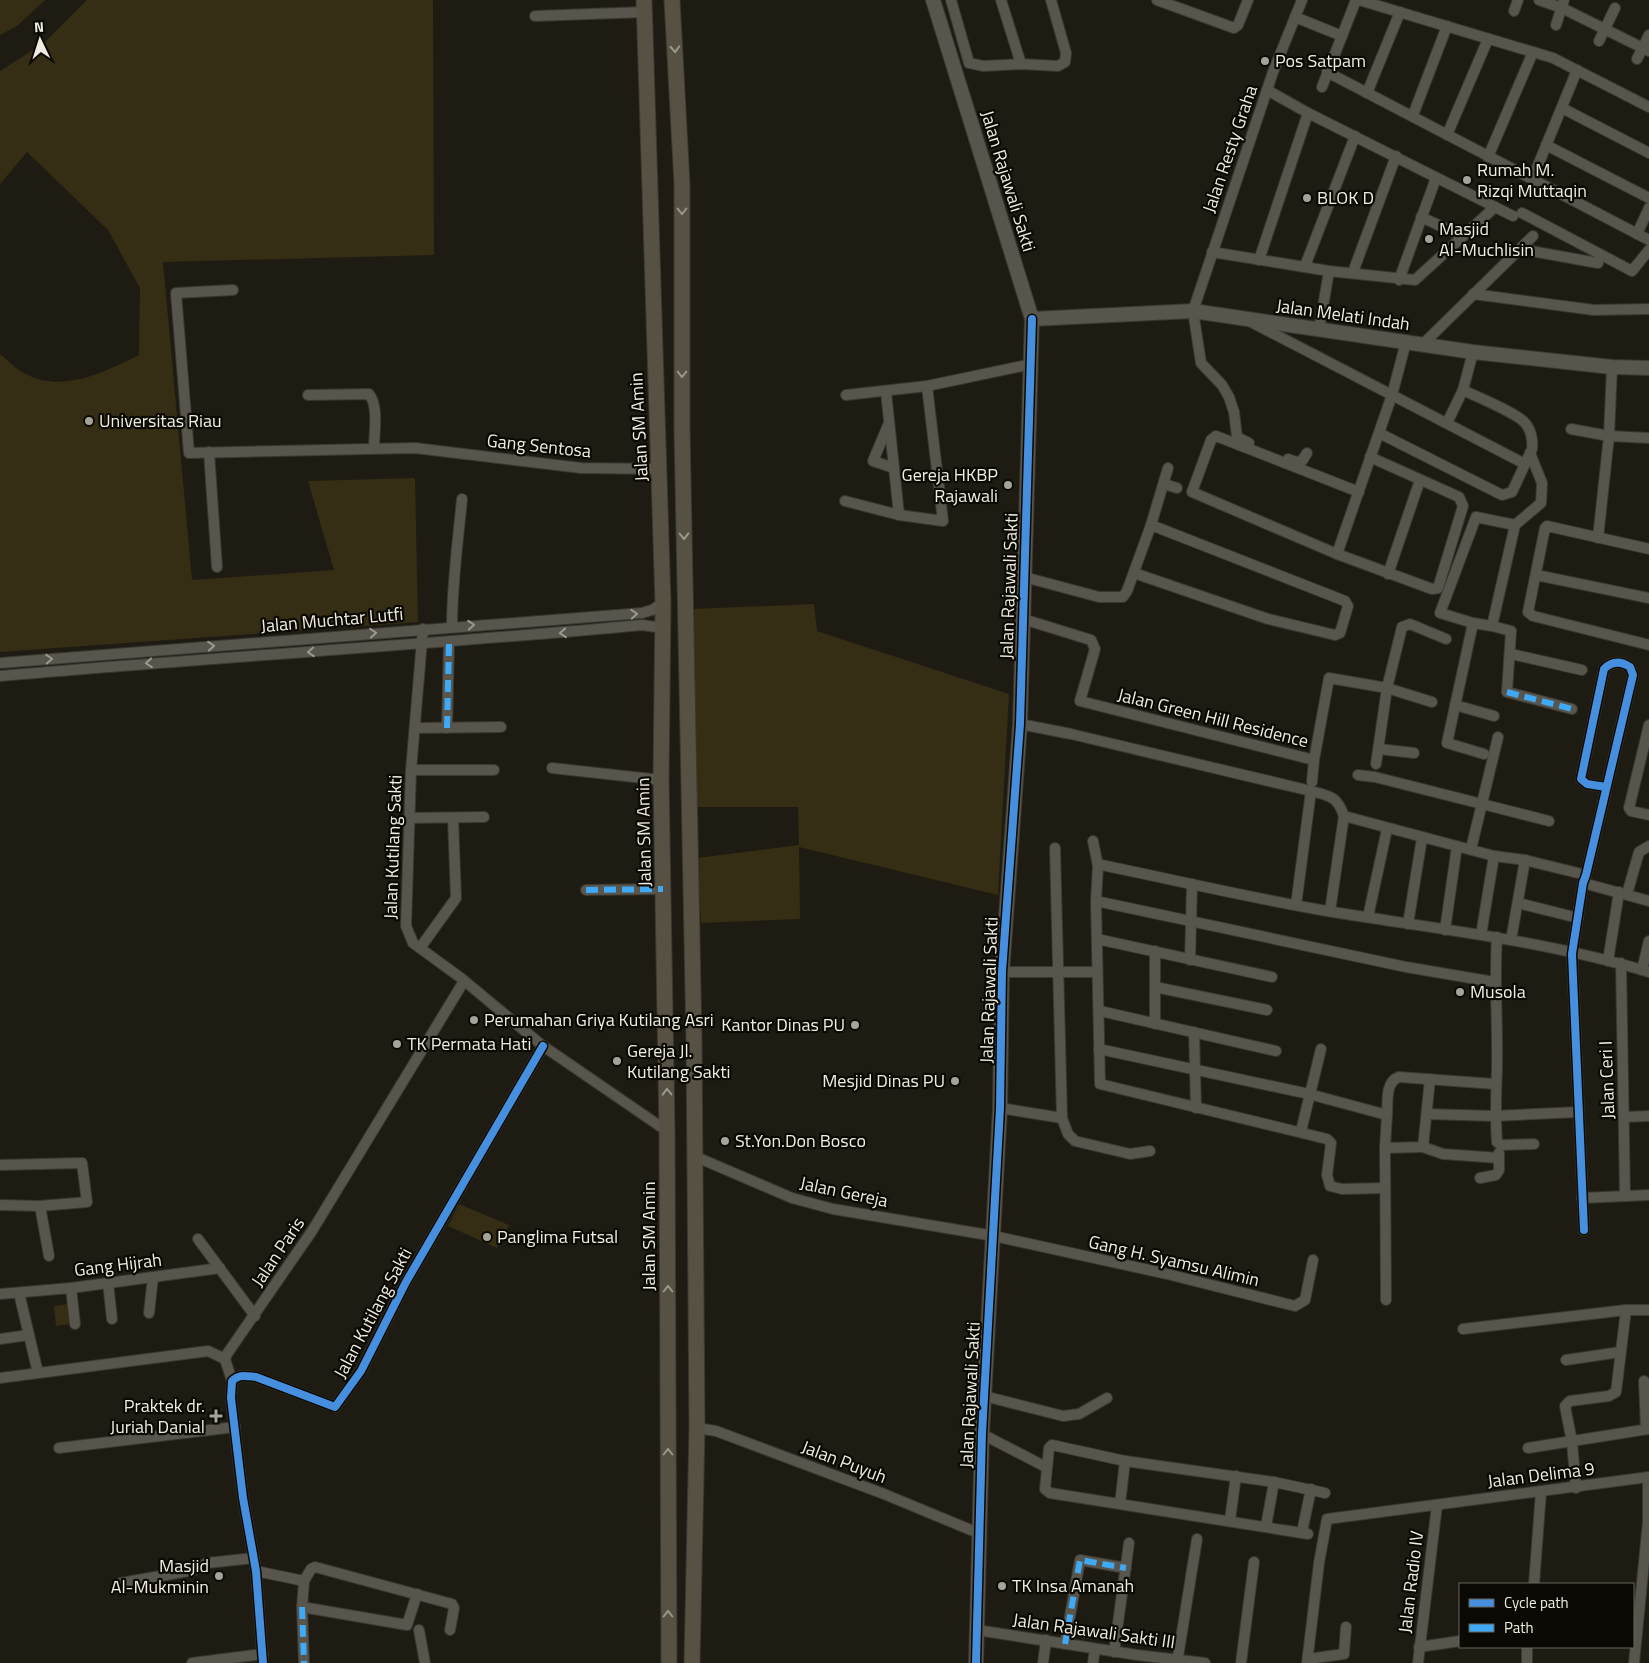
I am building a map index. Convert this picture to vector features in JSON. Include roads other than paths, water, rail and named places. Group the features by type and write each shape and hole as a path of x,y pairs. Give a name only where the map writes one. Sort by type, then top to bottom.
{"main road":[{"path":"672,0 682,184 682,429 694,1156 696,1428 692,1663"},
{"name":"Jalan SM Amin","path":"644,6 663,603 661,780 667,1132 669,1663"},
{"path":"662,755 687,753"}],"street":[{"name":"Jalan Rajawali Sakti","path":"933,0 1032,319 1020,724 1002,972 1000,1108 982,1434 976,1663"},
{"path":"951,0 969,63 983,66 1021,64 1058,66 1065,62 1066,53 1051,0"},
{"path":"1001,0 1021,64"},
{"path":"1157,0 1183,4 1234,28 1238,25 1248,0"},
{"name":"Jalan Resty Graha","path":"1193,311 1267,90 1302,0"},
{"path":"1322,87 1358,0 1553,58 1649,107"},
{"path":"1514,12 1518,0"},
{"path":"1539,0 1563,4 1604,30 1646,49"},
{"path":"1556,25 1563,4"},
{"path":"535,16 644,6"},
{"path":"1600,41 1615,8"},
{"path":"1367,93 1400,12"},
{"path":"940,23 956,17"},
{"path":"1295,17 1342,36"},
{"path":"1413,116 1447,26"},
{"path":"1637,59 1646,49 1649,35"},
{"path":"1447,135 1488,39"},
{"path":"1488,157 1533,52"},
{"path":"1532,180 1577,70"},
{"path":"1327,72 1649,240"},
{"path":"1267,90 1436,178 1632,271 1649,250"},
{"path":"1562,108 1649,153"},
{"path":"1258,260 1308,113"},
{"path":"1305,266 1355,136"},
{"path":"1546,145 1649,198"},
{"path":"1353,272 1396,156"},
{"path":"1400,280 1436,178"},
{"path":"1212,252 1329,271 1353,272 1400,280 1415,280 1495,207"},
{"path":"1637,234 1649,208"},
{"path":"1421,217 1462,236"},
{"path":"1422,344 1533,236"},
{"path":"1520,249 1598,263"},
{"path":"1319,330 1329,271"},
{"name":"Gang Sentosa","path":"233,290 176,293 189,453 415,448 581,468 660,469"},
{"path":"1473,294 1594,310 1649,309"},
{"path":"1193,311 1200,363 1222,385 1229,397 1234,412 1237,437 1296,462 1302,461 1307,453"},
{"name":"Jalan Melati Indah","path":"1032,319 1112,313 1193,311 1473,352 1612,368 1649,368"},
{"path":"1248,320 1525,464"},
{"path":"1337,554 1392,395 1406,342"},
{"path":"1447,424 1462,390 1473,352"},
{"path":"846,395 927,386 1032,364"},
{"path":"1598,538 1609,436 1612,368"},
{"path":"845,501 899,515 942,523 944,520 927,386"},
{"path":"1379,433 1502,495 1512,492 1533,442 1527,424 1462,390"},
{"path":"886,392 899,515"},
{"path":"308,395 369,394 373,400 374,407 374,448"},
{"path":"889,422 873,461 894,468"},
{"path":"1571,429 1609,436 1649,438"},
{"path":"1359,492 1216,436 1211,440 1192,492 1388,574 1432,589 1438,588 1463,506 1459,497 1370,457"},
{"path":"209,452 217,567"},
{"path":"1492,626 1515,526 1541,503 1542,482 1530,453"},
{"path":"1024,577 1112,599 1123,597 1134,573 1151,525 1168,468"},
{"path":"1388,574 1420,480"},
{"path":"1164,484 1177,488"},
{"path":"452,626 452,583 462,498"},
{"path":"1515,526 1503,521 1476,517 1440,613 1473,623 1511,631 1508,692 1572,710"},
{"path":"1134,573 1268,619 1335,635 1340,632 1348,606 1345,601 1151,525"},
{"path":"1649,549 1551,525 1546,527 1529,614 1649,645"},
{"path":"1536,575 1649,598"},
{"name":"Jalan Muchtar Lutfi","path":"0,663 452,626 642,613 652,610 663,603"},
{"name":"Jalan Green Hill Residence","path":"1023,620 1091,640 1095,650 1080,701 1314,760 1329,678 1387,688 1432,702"},
{"path":"1473,623 1447,743 1484,754"},
{"path":"1376,764 1387,688 1402,627 1410,624 1446,639"},
{"name":"Jalan Muchtar Lutfi","path":"0,676 160,662 448,643 642,626 656,626 663,630"},
{"name":"Jalan Kutilang Sakti","path":"423,629 411,770 406,926 409,935 420,948 464,981 543,1046 667,1132"},
{"path":"447,728 448,643"},
{"path":"1511,654 1582,670"},
{"path":"1584,1230 1572,954 1585,879 1633,675 1630,667 1616,662 1609,664 1604,669 1581,779 1587,784 1606,787"},
{"path":"1455,705 1494,716"},
{"path":"1020,724 1311,787 1332,797 1339,804 1344,816 1330,912"},
{"path":"1649,725 1629,806 1630,811 1649,815"},
{"path":"416,728 501,728"},
{"path":"1471,849 1498,737"},
{"path":"1379,749 1414,753"},
{"path":"1296,905 1314,760"},
{"path":"552,768 661,780"},
{"path":"411,770 494,770"},
{"path":"1358,775 1375,777 1549,821"},
{"path":"1344,816 1387,830 1494,856 1525,860 1649,901"},
{"path":"409,818 484,817"},
{"path":"420,948 456,898 453,818"},
{"path":"1368,917 1387,830"},
{"path":"1408,924 1422,838"},
{"path":"1094,841 1098,866 1096,901 1097,972 1100,1011 1100,1089 1301,1131 1331,1142 1327,1175 1330,1186 1342,1189 1384,1188"},
{"path":"1445,930 1457,846"},
{"path":"1608,961 1623,893 1639,852 1649,846"},
{"path":"1055,848 1062,1118 1068,1134 1075,1141 1130,1154 1150,1151"},
{"path":"1481,934 1494,856"},
{"path":"1511,940 1525,860"},
{"path":"1098,866 1102,865 1330,912 1497,937 1646,971 1649,941"},
{"path":"1190,960 1192,884"},
{"path":"586,890 663,889"},
{"path":"1096,901 1406,967 1494,982"},
{"path":"1518,903 1578,918"},
{"path":"1480,1178 1496,1175 1499,1170 1494,1116 1497,1070 1494,982 1497,937"},
{"path":"1097,939 1272,977"},
{"path":"1155,951 1156,1024"},
{"name":"Jalan Ceri I","path":"1621,964 1624,1196"},
{"path":"1002,972 1097,972"},
{"name":"Jalan Paris","path":"224,1360 312,1231 464,981"},
{"path":"1155,988 1267,1010"},
{"path":"1100,1011 1276,1051"},
{"path":"1194,1032 1196,1108"},
{"name":"Jalan Kutilang Sakti","path":"232,1381 237,1376 243,1375 256,1377 335,1407 361,1371 406,1282 543,1046"},
{"path":"1099,1049 1309,1094 1387,1115"},
{"path":"1301,1131 1321,1049"},
{"path":"1386,1300 1385,1148 1392,1080 1399,1077 1495,1084"},
{"path":"1423,1147 1428,1114 1430,1079"},
{"path":"1000,1108 1062,1118"},
{"path":"1428,1114 1494,1116 1579,1112"},
{"path":"1624,1117 1649,1116"},
{"path":"1498,1144 1534,1144"},
{"path":"1385,1148 1423,1147 1443,1154 1499,1158"},
{"name":"Jalan Gereja","path":"694,1156 792,1198 833,1209 994,1236"},
{"path":"0,1165 84,1164 86,1203 40,1206 0,1205"},
{"path":"1582,1198 1649,1195"},
{"path":"40,1206 49,1256"},
{"name":"Gang H. Syamsu Alimin","path":"994,1236 1167,1274 1295,1306 1305,1300 1313,1260"},
{"path":"198,1239 255,1316"},
{"name":"Gang Hijrah","path":"0,1294 71,1288 220,1268"},
{"path":"150,1313 153,1278"},
{"path":"108,1283 112,1319"},
{"path":"71,1288 75,1324"},
{"path":"19,1293 38,1373"},
{"path":"1463,1329 1626,1310 1649,1310"},
{"path":"1576,1488 1572,1442 1565,1406 1567,1403 1614,1394 1617,1390 1626,1310"},
{"path":"0,1339 29,1335"},
{"path":"0,1378 208,1352 224,1360 232,1381 231,1398 256,1571 263,1659 192,1663"},
{"path":"1566,1360 1620,1352"},
{"path":"1528,1448 1647,1429 1644,1382"},
{"path":"984,1396 1063,1416 1078,1414 1107,1398"},
{"path":"59,1448 235,1427"},
{"name":"Jalan Puyuh","path":"696,1428 725,1435 884,1494 978,1533"},
{"path":"982,1434 1046,1468"},
{"path":"1311,1489 1305,1533 1047,1492 1046,1468 1049,1448 1052,1445 1125,1461 1274,1482 1311,1489 1325,1493"},
{"path":"1120,1504 1125,1461"},
{"path":"1230,1520 1236,1476"},
{"path":"1634,1663 1635,1622 1648,1522 1649,1477"},
{"name":"Jalan Delima 9","path":"1308,1661 1319,1563 1327,1519 1649,1477"},
{"path":"1266,1526 1274,1482"},
{"path":"1534,1583 1541,1492"},
{"name":"Jalan Radio IV","path":"1418,1663 1438,1505"},
{"path":"1177,1661 1197,1539"},
{"path":"1114,1652 1129,1543"},
{"path":"121,1583 194,1570 207,1563 254,1558"},
{"path":"1065,1644 1075,1559 1126,1568"},
{"path":"1241,1663 1254,1562"},
{"path":"304,1663 302,1607 304,1580 311,1569 315,1567 452,1604 454,1608 450,1630"},
{"path":"256,1571 304,1580"},
{"path":"302,1607 407,1625 418,1594"},
{"path":"1308,1661 1344,1654 1346,1627"},
{"path":"419,1630 425,1663"},
{"name":"Jalan Rajawali Sakti III","path":"978,1630 1114,1652 1136,1659 1205,1663"},
{"path":"1043,1663 1046,1640"},
{"path":"1419,1648 1459,1642"},
{"path":"1527,1648 1527,1663"},
{"path":"1093,1663 1095,1649"}],"place":[{"name":"Pos Satpam","path":"1265,61"},
{"name":"Rumah M. Rizqi Muttaqin","path":"1467,180"},
{"name":"BLOK D","path":"1307,198"},
{"name":"Masjid Al-Muchlisin","path":"1429,239"},
{"name":"Universitas Riau","path":"89,421"},
{"name":"Gereja HKBP Rajawali","path":"1008,485"},
{"name":"Musola","path":"1460,992"},
{"name":"Perumahan Griya Kutilang Asri","path":"474,1020"},
{"name":"Kantor Dinas PU","path":"855,1025"},
{"name":"TK Permata Hati","path":"397,1044"},
{"name":"Gereja Jl. Kutilang Sakti","path":"617,1061"},
{"name":"Mesjid Dinas PU","path":"955,1081"},
{"name":"St.Yon.Don Bosco","path":"725,1141"},
{"name":"Panglima Futsal","path":"487,1237"},
{"name":"Praktek dr. Juriah Danial","path":"216,1416"},
{"name":"Masjid Al-Mukminin","path":"219,1576"},
{"name":"TK Insa Amanah","path":"1002,1586"}]}
